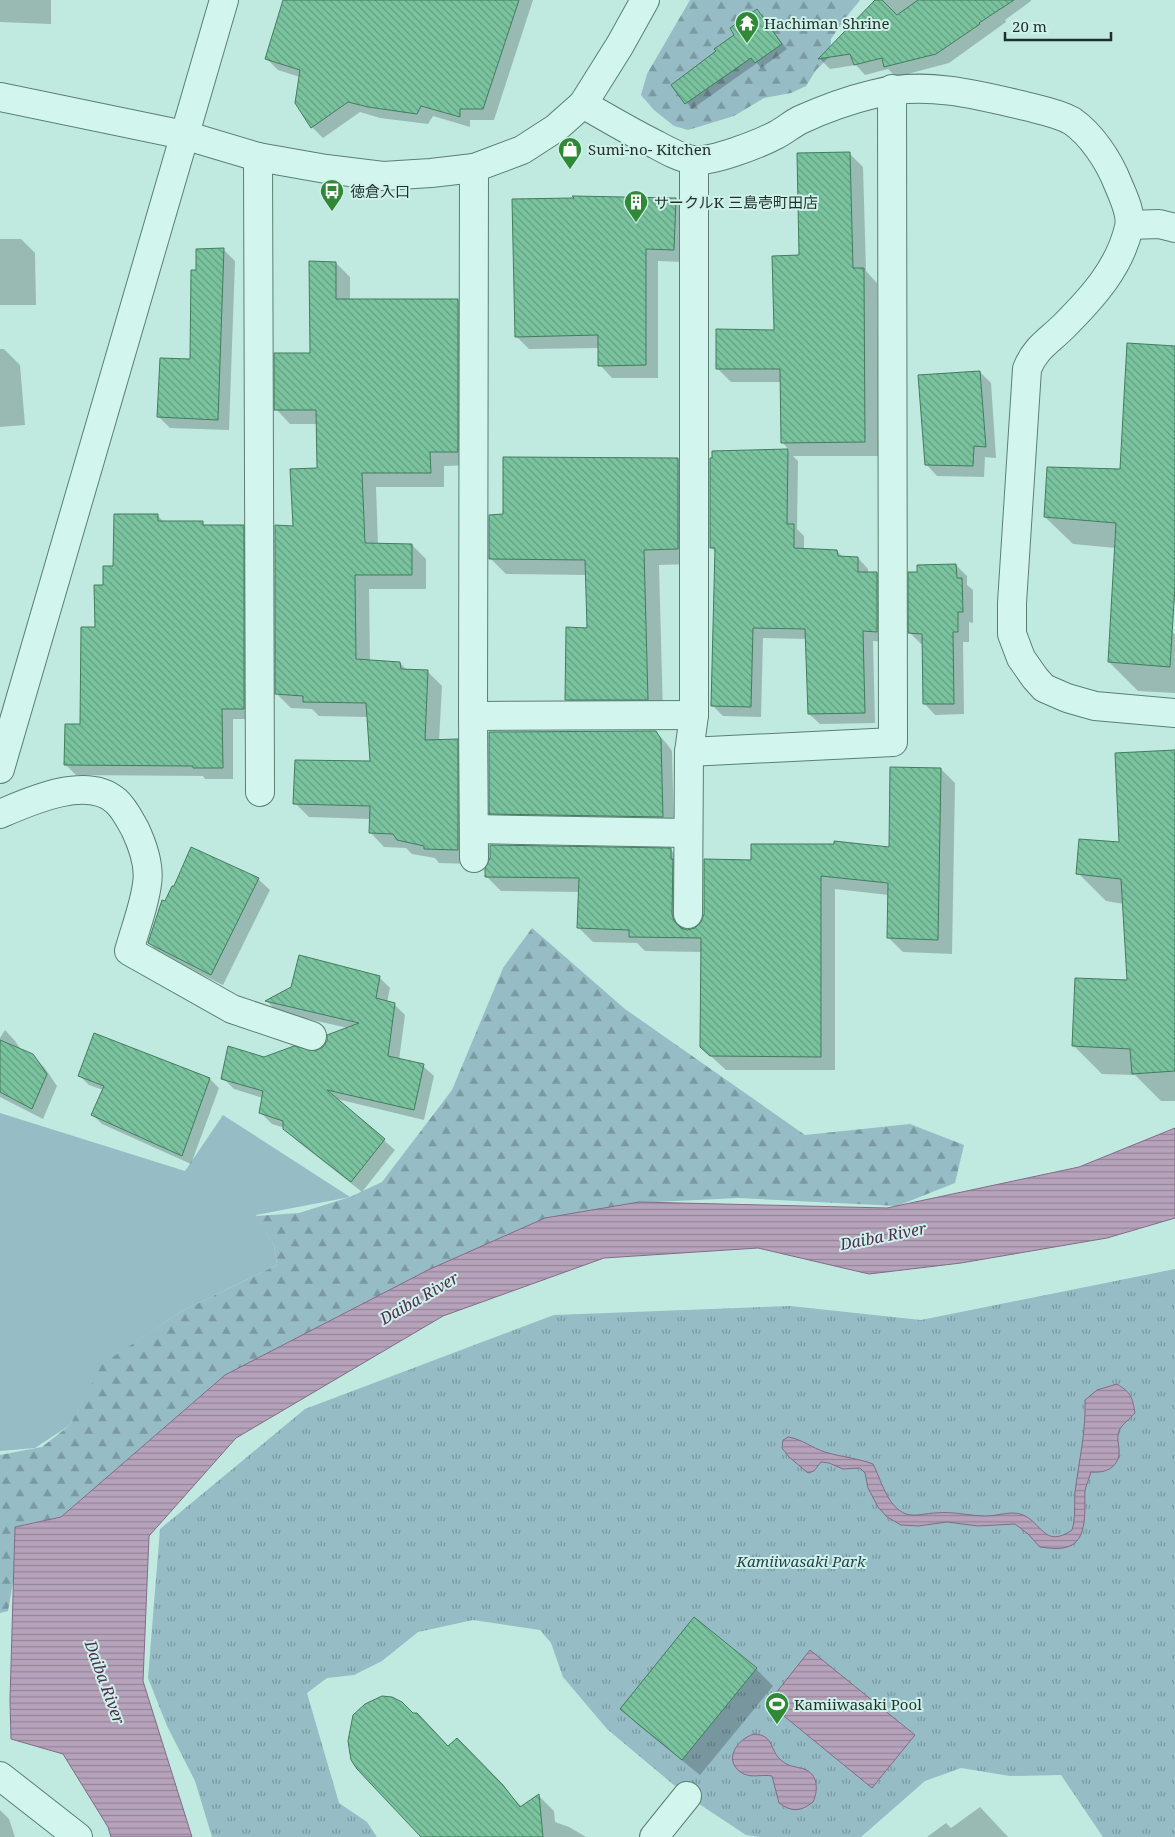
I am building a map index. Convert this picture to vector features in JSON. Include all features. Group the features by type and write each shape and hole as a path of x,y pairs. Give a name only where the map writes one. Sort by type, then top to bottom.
{"street":[{"path":"0,769 224,0"},
{"path":"0,97 184,135 258,157 326,169 383,176 431,174 474,168 522,150 556,128 583,104 620,45 645,0"},
{"path":"583,104 668,151 694,160 717,157 775,136 799,121 833,106 892,89 941,89 978,95 1054,114 1072,121 1093,142 1106,158 1125,201 1130,225 1119,257 1101,286 1064,326 1032,355 1027,369 1012,602 1012,634 1021,658 1044,688 1067,698 1095,706 1175,713"},
{"path":"689,752 893,742 892,89"},
{"path":"258,157 260,792"},
{"path":"688,914 689,752 694,715 694,160"},
{"path":"474,168 474,858"},
{"path":"1130,225 1159,224 1175,228"},
{"path":"473,716 694,715"},
{"path":"0,814 39,797 63,792 91,790 106,794 116,801 130,819 142,845 147,866 148,884 129,951 232,1009 312,1036"},
{"path":"474,829 688,833"},
{"path":"0,1776 78,1837"},
{"path":"654,1837 687,1796"}],"green space":[{"path":"690,0 860,0 831,39 830,56 816,70 806,86 791,93 764,98 734,116 688,130 674,126 654,110 641,95 647,74"},
{"path":"532,928 625,1009 805,1135 910,1124 964,1145 955,1183 897,1206 739,1198 634,1203 545,1218 428,1270 225,1375 61,1517 23,1525 8,1611 0,1613 0,1455 42,1447 70,1425 102,1364 182,1311 277,1265 274,1245 256,1216 299,1213 350,1197 382,1182 452,1090 503,968"},
{"path":"0,1113 185,1171 223,1115 350,1197 256,1215 274,1245 277,1265 182,1311 103,1364 70,1425 35,1448 0,1451"},
{"name":"Kamiiwasaki Park","path":"1175,1269 1175,1837 1103,1837 1061,1775 1010,1776 961,1768 925,1781 861,1837 759,1837 746,1835 687,1796 607,1729 563,1677 551,1643 540,1630 473,1620 418,1632 382,1661 354,1675 327,1678 307,1693 339,1803 367,1822 377,1837 212,1837 195,1781 167,1726 148,1678 160,1529 305,1409 554,1315 790,1306 921,1320"}],"water":[{"name":"Daiba River","path":"1175,1128 1175,1218 1107,1238 961,1263 869,1274 758,1248 604,1258 443,1316 236,1438 149,1536 143,1681 192,1837 111,1837 108,1827 63,1754 11,1739 10,1700 15,1527 61,1517 225,1375 428,1270 545,1218 639,1202 887,1208 1079,1167"},
{"path":"1117,1384 1130,1396 1135,1413 1119,1431 1119,1455 1115,1464 1108,1470 1091,1472 1085,1491 1085,1515 1082,1531 1074,1544 1064,1548 1040,1547 1015,1524 978,1526 947,1522 918,1526 901,1525 887,1517 878,1507 868,1488 865,1473 860,1468 843,1469 821,1462 814,1471 808,1473 789,1457 782,1448 783,1440 788,1437 825,1452 873,1464 889,1499 899,1510 906,1514 949,1513 986,1516 1016,1513 1027,1517 1043,1532 1055,1537 1072,1530 1075,1492 1082,1446 1085,1400 1097,1390"},
{"path":"810,1650 915,1735 872,1788 768,1703"},
{"path":"754,1734 761,1735 769,1740 775,1753 784,1763 806,1770 814,1777 816,1792 813,1802 804,1808 796,1810 788,1808 779,1803 772,1776 747,1775 737,1769 732,1758 734,1752 741,1741"}],"building":[{"path":"283,0 519,0 483,109 460,109 460,117 421,106 417,114 348,102 311,128 295,103 300,70 265,59"},
{"path":"875,0 882,0 897,15 918,0 1014,0 936,54 884,67 882,58 854,65 850,54 818,59"},
{"path":"757,9 782,44 755,63 751,58 685,104 671,85 716,51 714,49 734,35 730,28"},
{"path":"850,152 853,268 864,268 865,442 781,443 780,369 716,369 716,329 774,330 772,256 799,255 797,153"},
{"path":"572,196 676,198 674,250 646,249 646,365 598,366 598,335 515,337 512,199 574,198"},
{"path":"224,248 218,420 157,417 160,358 190,359 191,270 196,270 196,249"},
{"path":"309,261 336,262 336,299 458,299 458,452 430,452 431,473 362,473 365,543 412,544 412,575 355,575 356,659 400,662 401,669 428,670 425,740 458,739 458,850 424,849 424,846 397,840 393,834 369,833 370,806 293,804 295,760 370,761 366,703 303,702 303,696 275,694 275,525 293,526 290,469 317,468 316,410 274,410 274,353 310,353"},
{"path":"1127,343 1175,346 1175,586 1170,667 1108,662 1116,523 1044,517 1047,467 1120,469"},
{"path":"980,371 986,447 974,446 973,466 925,465 918,375"},
{"path":"788,449 787,524 794,524 794,548 837,550 838,556 858,557 858,572 877,572 877,632 863,631 865,713 808,714 805,629 753,628 751,707 711,706 715,548 710,548 710,458 712,458 712,451"},
{"path":"503,457 678,458 678,549 644,550 648,700 565,700 566,627 587,628 585,560 489,559 489,515 503,514"},
{"path":"114,514 158,514 158,521 203,521 203,525 244,525 244,709 222,709 223,768 64,765 65,724 80,724 81,627 95,627 94,585 103,585 103,566 113,566"},
{"path":"956,564 957,578 962,578 963,612 958,612 958,632 953,632 954,704 923,704 922,634 908,633 908,572 917,572 917,565"},
{"path":"656,731 661,739 663,817 489,814 489,732"},
{"path":"1175,750 1175,1071 1132,1074 1130,1049 1072,1046 1075,978 1127,980 1121,879 1076,874 1079,839 1119,842 1115,753"},
{"path":"890,767 941,768 938,940 887,938 888,883 821,876 821,1057 710,1056 700,1047 701,938 629,937 629,930 577,928 579,878 485,877 485,868 490,858 490,845 671,848 671,859 673,859 672,914 674,921 681,928 687,930 695,928 701,922 704,914 704,859 751,860 751,844 834,844 834,841 889,847"},
{"path":"191,847 259,878 211,975 148,943 162,900 165,901 172,886 174,886"},
{"path":"299,955 380,976 376,998 395,1003 388,1056 424,1064 414,1110 327,1090 385,1139 351,1182 283,1129 283,1121 259,1113 263,1091 221,1079 228,1046 264,1057 294,1046 315,1051 323,1047 327,1041 327,1035 359,1023 265,1001 291,987"},
{"path":"94,1033 210,1078 182,1156 91,1115 104,1086 78,1076"},
{"path":"0,1040 33,1054 47,1074 32,1109 0,1092"},
{"path":"694,1617 757,1668 682,1760 620,1709"},
{"path":"382,1696 392,1697 402,1702 413,1713 417,1713 448,1746 457,1738 503,1785 520,1807 539,1794 543,1837 421,1837 357,1769 351,1760 348,1741 353,1715 365,1704"}],"place":[{"name":"Hachiman Shrine","path":"747,44"},
{"name":"Sumi-no- Kitchen","path":"570,170"},
{"name":"徳倉入口","path":"332,212"},
{"name":"サークルK 三島壱町田店","path":"636,223"},
{"name":"Kamiiwasaki Pool","path":"777,1725"}]}
